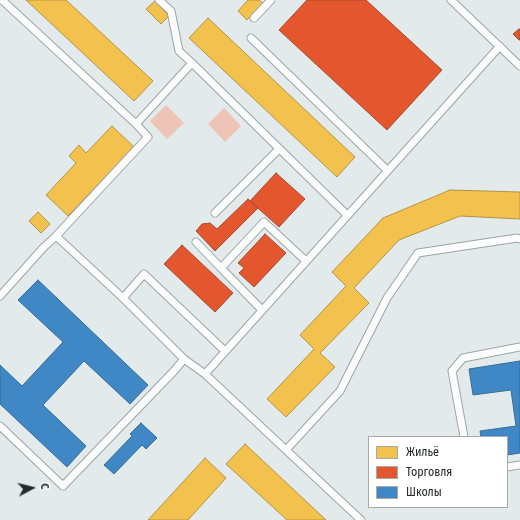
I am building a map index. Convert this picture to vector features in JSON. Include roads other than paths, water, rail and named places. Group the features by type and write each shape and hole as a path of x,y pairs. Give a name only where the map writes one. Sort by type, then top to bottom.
{"lane":[{"path":"0,296 43,248 148,137 136,124 2,0"},
{"path":"159,0 171,11 179,51 347,215"},
{"path":"254,18 271,0"},
{"path":"451,0 520,66"},
{"path":"251,38 388,170"},
{"path":"205,374 500,46"},
{"path":"136,124 192,63"},
{"path":"215,213 279,149"},
{"path":"222,268 264,222 306,261"},
{"path":"56,236 123,298 184,359 205,374 361,520"},
{"path":"286,450 340,391 388,298 418,253 517,238 520,239"},
{"path":"196,242 262,310"},
{"path":"123,298 144,274 225,351"},
{"path":"464,436 452,371 463,358 520,347"},
{"path":"0,426 63,486 184,359"},
{"path":"508,467 520,465"}]}
